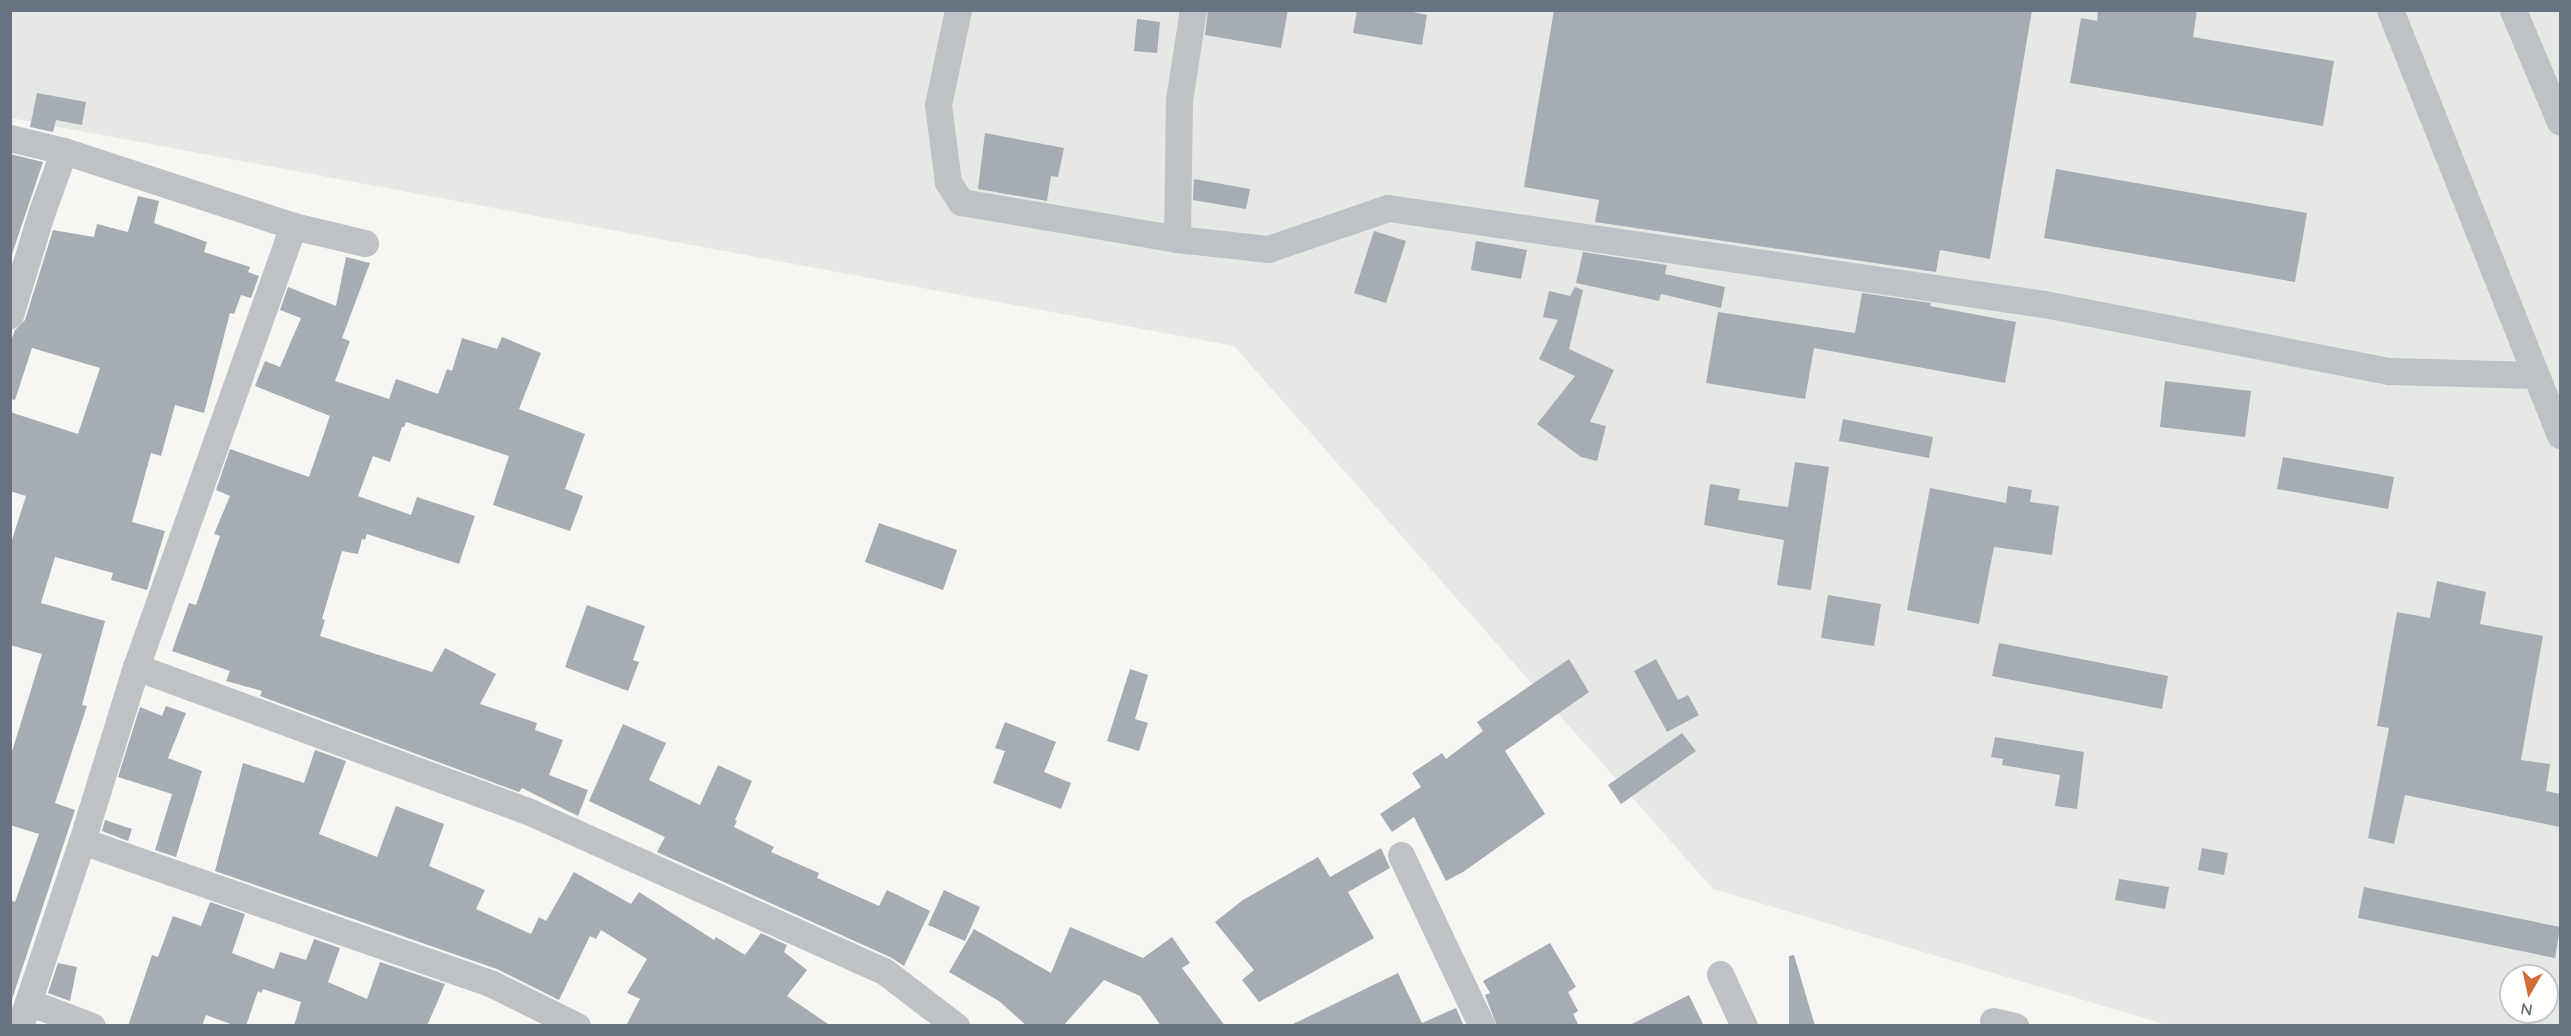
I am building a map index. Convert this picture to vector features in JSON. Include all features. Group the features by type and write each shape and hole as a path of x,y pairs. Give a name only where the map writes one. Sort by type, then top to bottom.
{"street":[{"path":"958,10 938,105 948,182 961,202 1177,238 1268,249 1388,208 2044,304 2390,371 2535,375"},
{"path":"1177,238 1179,100 1193,10"},
{"path":"2390,10 2560,435"},
{"path":"2513,10 2560,122"},
{"path":"10,138 64,151 293,226 365,243"},
{"path":"10,315 42,211 64,151"},
{"path":"92,1026 24,1014 82,841 136,668 293,226"},
{"path":"136,668 531,813 884,971 956,1026"},
{"path":"82,841 492,984 577,1026"},
{"path":"1401,855 1482,1026"},
{"path":"1720,974 1744,1026"}],"shaded area":[{"path":"10,11 2560,11 2560,1025 2167,1025 1713,889 1234,346 11,118"}],"building":[{"path":"1208,10 1288,10 1281,48 1205,35"},
{"path":"1357,10 1404,10 1427,15 1422,45 1353,33"},
{"path":"1554,10 2032,10 1990,259 1940,250 1936,272 1595,222 1599,200 1524,187"},
{"path":"2098,10 2197,10 2193,37 2334,61 2323,126 2070,83 2081,18 2097,21"},
{"path":"1137,19 1160,22 1157,53 1134,51"},
{"path":"37,93 86,102 82,125 56,120 53,132 30,127"},
{"path":"985,133 1064,148 1058,177 1051,176 1047,201 978,189"},
{"path":"10,154 43,162 12,254 10,254"},
{"path":"2056,169 2307,213 2295,282 2044,238"},
{"path":"1194,179 1250,189 1246,209 1193,200"},
{"path":"138,196 159,201 154,223 207,242 204,252 250,267 248,272 259,276 251,298 241,295 234,314 230,313 204,413 175,405 161,456 151,453 132,522 165,531 147,590 111,580 113,573 55,557 41,603 105,621 82,705 87,706 55,803 75,810 10,1005 10,900 15,902 39,834 10,825 10,758 42,654 10,645 10,546 26,496 10,491 10,412 78,434 100,368 32,348 15,400 10,399 10,344 15,330 25,320 53,230 94,237 97,224 128,232"},
{"path":"1374,231 1406,241 1386,303 1354,293"},
{"path":"1476,241 1527,250 1521,279 1471,270"},
{"path":"1583,252 1667,265 1665,274 1725,287 1721,308 1661,294 1659,301 1576,283"},
{"path":"346,257 370,263 342,338 350,341 335,381 389,399 396,379 438,394 447,369 452,371 462,338 497,349 502,337 541,353 519,409 585,434 565,489 583,496 570,531 493,505 509,456 406,422 402,427 390,462 373,456 358,496 411,515 417,497 475,516 459,564 367,534 365,540 362,539 358,554 342,551 322,619 325,620 320,636 432,672 445,648 496,674 480,704 537,723 535,730 563,740 549,775 588,790 578,816 522,788 519,792 260,696 262,691 226,681 230,671 172,651 189,603 196,605 220,536 214,534 230,496 216,490 230,449 309,477 330,416 255,386 265,361 280,367 301,318 280,310 288,287 336,306"},
{"path":"1575,287 1583,290 1569,349 1614,370 1590,422 1606,426 1597,461 1581,457 1537,424 1575,376 1539,359 1558,320 1543,317 1549,291 1570,296"},
{"path":"1862,293 1931,303 1930,306 2016,322 2005,383 1814,348 1805,399 1706,383 1718,312 1855,333"},
{"path":"2165,381 2251,391 2245,437 2160,427"},
{"path":"1843,419 1933,437 1929,458 1839,441"},
{"path":"2283,457 2394,477 2388,509 2277,489"},
{"path":"1795,462 1829,467 1811,590 1777,585 1784,540 1704,525 1710,484 1740,489 1738,500 1788,507"},
{"path":"2008,486 2032,490 2030,502 2059,506 2052,555 1994,547 1979,624 1907,610 1930,488 2006,503"},
{"path":"879,523 957,550 943,590 865,562"},
{"path":"2437,581 2486,592 2480,624 2543,636 2521,760 2550,764 2546,791 2560,794 2560,827 2405,795 2394,844 2368,838 2389,728 2377,726 2397,612 2430,618"},
{"path":"1828,595 1881,604 1874,646 1821,638"},
{"path":"587,605 645,626 633,660 639,662 628,691 565,667"},
{"path":"1999,643 2168,676 2162,709 1992,676"},
{"path":"1569,659 1589,692 1505,751 1545,814 1463,872 1446,881 1414,817 1392,832 1380,814 1421,787 1412,773 1442,753 1446,759 1483,731 1477,722"},
{"path":"1656,659 1678,700 1688,695 1699,715 1667,732 1634,671"},
{"path":"1130,669 1148,675 1135,719 1148,723 1139,751 1107,741"},
{"path":"166,706 186,713 168,758 202,771 176,857 155,850 172,794 118,777 140,707 162,716"},
{"path":"1005,722 1056,742 1044,772 1071,783 1061,809 993,783 1005,751 995,748"},
{"path":"623,724 666,743 649,780 700,805 718,765 752,781 734,827 774,847 771,852 819,873 817,878 879,906 887,890 930,911 904,966 890,957 657,852 665,837 589,801"},
{"path":"1682,733 1696,751 1621,804 1608,785"},
{"path":"1995,737 2084,752 2077,809 2055,806 2060,775 2002,765 2003,759 1991,757"},
{"path":"315,750 346,761 319,834 377,857 396,806 444,824 429,866 485,890 476,909 531,934 539,917 546,921 574,872 631,904 639,892 714,940 716,937 745,955 761,933 787,945 784,952 807,970 787,996 831,1026 626,1026 640,999 627,993 647,959 601,930 596,939 590,936 559,1000 497,969 215,871 243,763 304,783"},
{"path":"105,820 132,829 128,841 102,831"},
{"path":"1381,848 1390,868 1348,892 1374,938 1259,1002 1242,980 1254,970 1215,922 1243,900 1318,857 1330,877"},
{"path":"2202,848 2228,853 2224,875 2198,870"},
{"path":"2119,879 2169,887 2165,909 2115,900"},
{"path":"2364,887 2560,927 2555,958 2358,918"},
{"path":"944,890 980,907 965,941 928,925"},
{"path":"210,902 245,914 232,953 274,969 280,952 306,960 314,939 340,948 328,982 367,999 380,962 445,984 427,1026 294,1026 301,1002 263,989 261,993 258,991 246,1026 236,1026 206,1015 202,1026 128,1026 152,955 158,957 173,916 201,926"},
{"path":"1070,927 1143,958 1172,937 1190,963 1182,968 1225,1026 1161,1026 1140,996 1104,980 1063,1026 1027,1026 999,1001 949,972 974,929 1051,973"},
{"path":"1550,943 1576,987 1568,992 1578,1011 1573,1014 1579,1026 1497,1026 1485,995 1490,993 1483,981"},
{"path":"1794,955 1815,1026 1789,1026 1789,956"},
{"path":"58,963 77,967 70,1001 48,993"},
{"path":"1398,973 1422,1023 1456,1008 1464,1026 1289,1026"},
{"path":"1689,995 1704,1026 1628,1026"}]}
